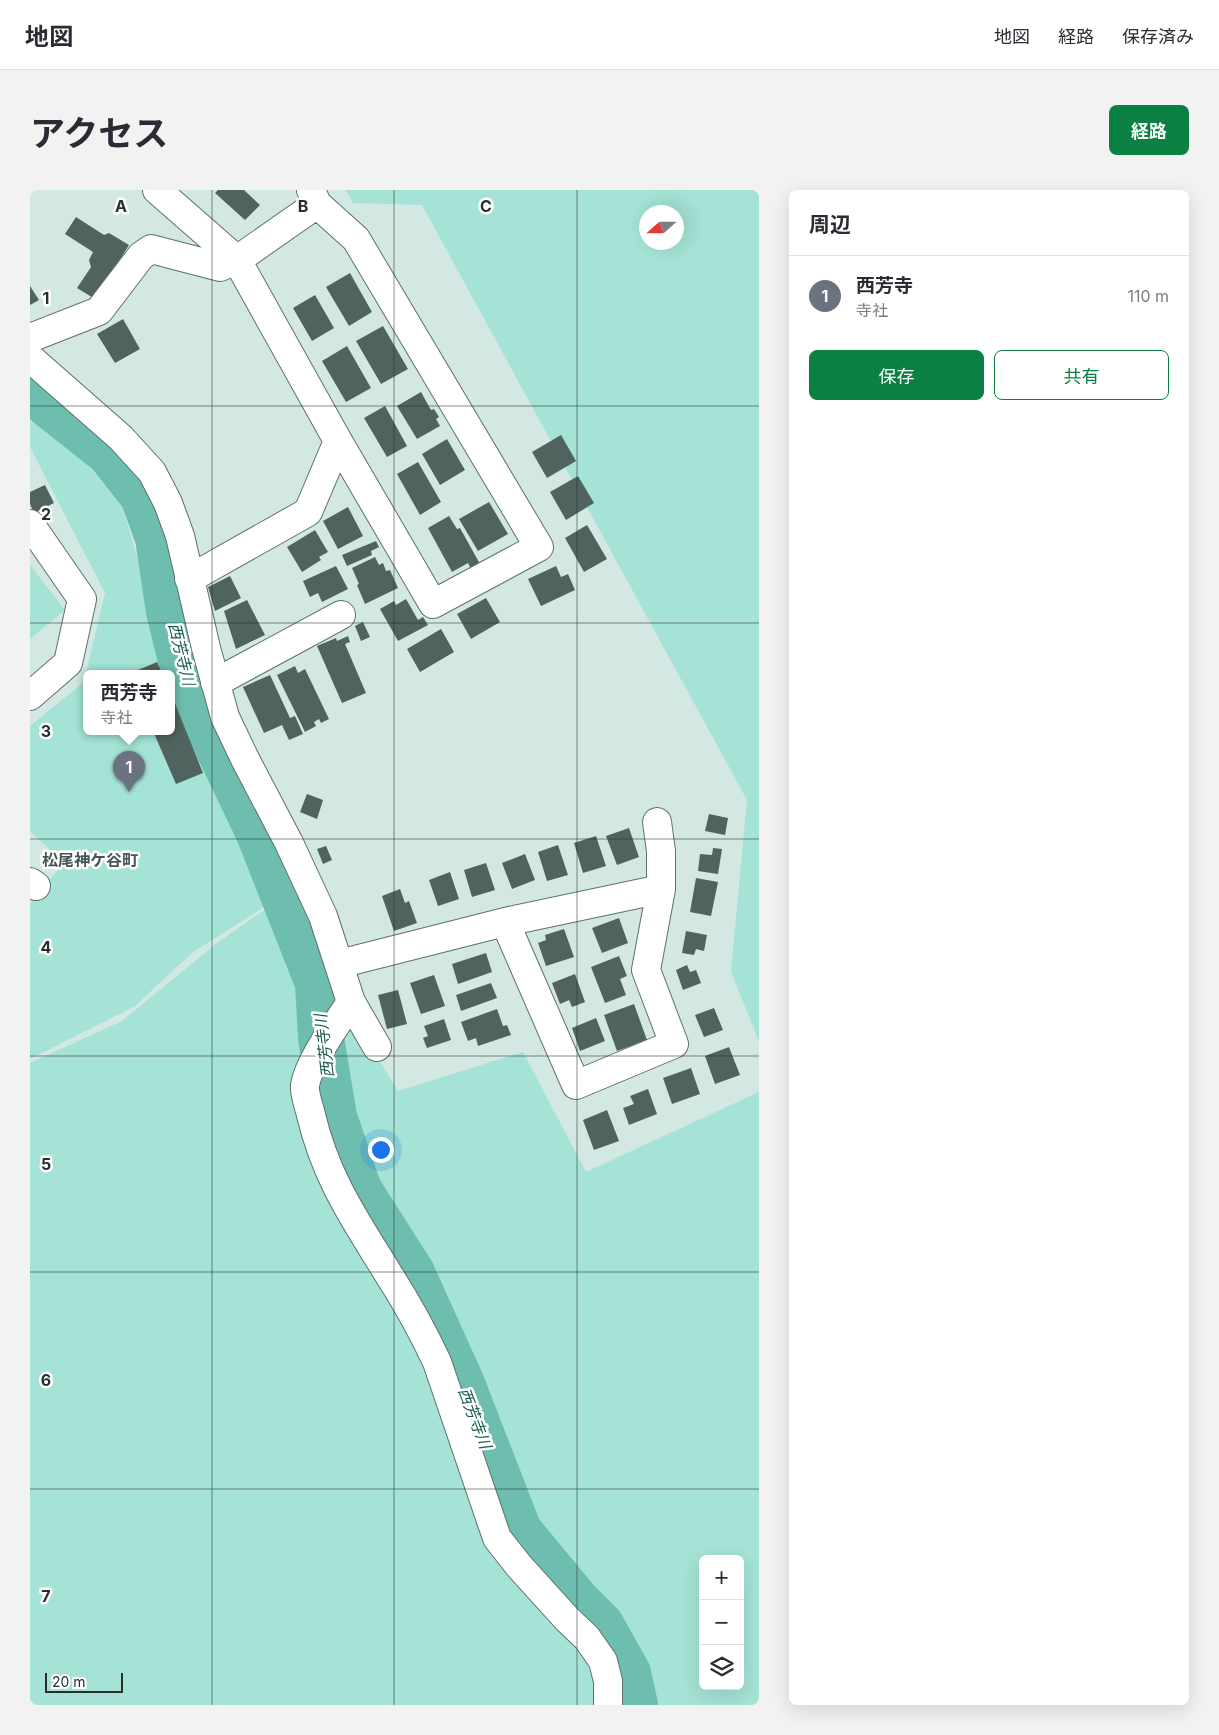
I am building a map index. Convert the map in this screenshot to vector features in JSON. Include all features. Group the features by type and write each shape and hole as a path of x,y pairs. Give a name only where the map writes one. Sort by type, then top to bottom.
{"street":[{"path":"30,338 100,311 141,256 151,249 220,266 236,260 314,197 356,239 539,547 432,604 236,260 157,190"},
{"path":"30,358 121,438 152,472 168,503 180,536 225,718 289,843 323,916 351,1002 376,1047"},
{"path":"190,579 308,512 338,441"},
{"path":"30,524 82,599 68,663 30,696"},
{"path":"215,683 342,615"},
{"path":"505,922 576,1085 674,1044 646,970 660,889 661,851 657,822"},
{"path":"339,964 505,922 660,889"},
{"path":"351,1002 309,1070 305,1088 316,1137 333,1181 349,1212 390,1276 425,1336 437,1362 497,1538 519,1566 587,1638 604,1661 608,1682 608,1704"}],"green space":[{"path":"346,190 759,190 759,1041 731,972 747,800 422,205 353,203"},
{"path":"37,419 83,459 123,508 169,670 87,670 105,593 30,447 30,423"},
{"path":"30,565 65,610 30,639"},
{"path":"83,683 83,735 175,735 175,684 206,756 277,899 193,952 135,1006 30,1059 30,904 64,863 30,831 30,726"},
{"path":"280,899 398,1091 523,1052 586,1172 759,1092 759,1705 30,1705 30,1063 122,1021 217,943"}],"building":[{"path":"218,190 244,190 260,205 245,220 215,193"},
{"path":"76,217 104,235 109,233 129,245 95,299 77,288 91,267 89,260 93,252 65,234"},
{"path":"350,273 372,312 349,326 326,287"},
{"path":"30,286 39,300 30,305"},
{"path":"315,295 334,328 312,341 293,308"},
{"path":"123,319 140,349 115,363 97,334"},
{"path":"383,326 408,369 381,384 356,341"},
{"path":"347,346 371,388 346,402 322,361"},
{"path":"421,392 431,410 434,409 439,417 436,419 440,426 417,439 397,406"},
{"path":"385,406 407,446 387,457 364,418"},
{"path":"561,435 576,461 547,478 532,452"},
{"path":"447,439 465,470 440,485 422,454"},
{"path":"418,462 441,502 420,515 397,474"},
{"path":"578,476 594,503 566,520 550,492"},
{"path":"45,485 54,503 34,513 30,504 30,492"},
{"path":"489,502 508,534 478,551 459,519"},
{"path":"348,507 363,536 338,549 323,521"},
{"path":"449,516 457,529 460,528 480,564 471,569 468,563 452,572 428,528"},
{"path":"587,525 607,559 584,572 565,538"},
{"path":"315,530 328,552 319,557 321,560 302,572 287,547"},
{"path":"376,541 379,547 371,551 372,555 347,566 342,555"},
{"path":"375,557 379,565 383,563 386,571 390,570 398,588 365,604 352,568"},
{"path":"336,566 348,589 322,602 318,593 310,597 303,581"},
{"path":"556,566 561,577 568,574 575,590 541,606 528,579"},
{"path":"230,576 241,598 215,611 208,587"},
{"path":"486,598 500,622 471,639 457,614"},
{"path":"406,599 418,620 423,617 428,625 398,641 380,609 394,601 396,605"},
{"path":"247,600 265,635 236,649 224,611"},
{"path":"363,622 370,637 361,641 355,626"},
{"path":"441,629 454,652 420,672 407,649"},
{"path":"348,636 350,642 345,644 366,693 342,703 317,646 336,638 337,641"},
{"path":"157,662 161,670 138,670"},
{"path":"295,666 298,673 305,669 329,719 321,723 319,719 314,722 316,726 305,732 277,675"},
{"path":"270,675 290,718 295,716 303,734 289,740 282,725 264,733 243,687"},
{"path":"175,703 203,773 176,784 155,735 175,735"},
{"path":"307,794 323,800 317,819 300,812"},
{"path":"709,814 728,818 725,835 705,831"},
{"path":"629,828 639,857 617,865 606,836"},
{"path":"596,836 606,866 583,873 574,843"},
{"path":"558,845 568,875 547,881 538,852"},
{"path":"326,846 332,860 323,864 317,849"},
{"path":"713,848 722,849 718,874 698,871 700,854 712,855"},
{"path":"525,854 535,880 512,889 502,863"},
{"path":"486,863 495,890 472,897 464,870"},
{"path":"450,872 459,899 438,906 429,880"},
{"path":"696,878 718,882 711,916 690,912"},
{"path":"400,889 405,903 409,901 417,923 394,931 382,896"},
{"path":"619,918 628,943 602,953 592,928"},
{"path":"564,929 574,957 546,966 538,943 546,940 545,935"},
{"path":"686,931 707,935 704,951 696,949 694,955 682,953"},
{"path":"486,953 492,972 458,984 452,964"},
{"path":"619,956 627,976 620,979 626,995 605,1003 591,967"},
{"path":"687,965 690,972 696,970 701,983 683,990 676,970"},
{"path":"575,974 585,1002 572,1007 569,1000 560,1004 552,983"},
{"path":"434,975 445,1006 421,1014 410,983"},
{"path":"491,983 497,998 461,1011 456,995"},
{"path":"398,990 407,1024 387,1029 378,995"},
{"path":"634,1004 647,1040 617,1051 604,1015"},
{"path":"714,1008 723,1030 704,1037 695,1015"},
{"path":"497,1009 503,1026 507,1025 511,1035 478,1046 476,1038 468,1041 461,1022"},
{"path":"596,1018 605,1041 580,1051 572,1028"},
{"path":"444,1019 451,1040 427,1048 423,1038 428,1036 424,1026"},
{"path":"729,1047 740,1075 715,1084 705,1056"},
{"path":"691,1068 700,1094 672,1104 663,1078"},
{"path":"648,1089 657,1114 629,1125 623,1108 634,1104 630,1096"},
{"path":"607,1110 619,1141 594,1150 583,1120"}],"waterway":[{"name":"西芳寺川","path":"30,390 108,452 143,496 158,538 169,611 186,681 258,831 318,983 321,1038 334,1117 359,1190 412,1273 462,1384 519,1531 577,1601 601,1625 628,1673 635,1705"}],"place":[{"name":"西芳寺","path":"129,792"}],"district":[{"name":"松尾神ケ谷町","path":"90,860"}]}
